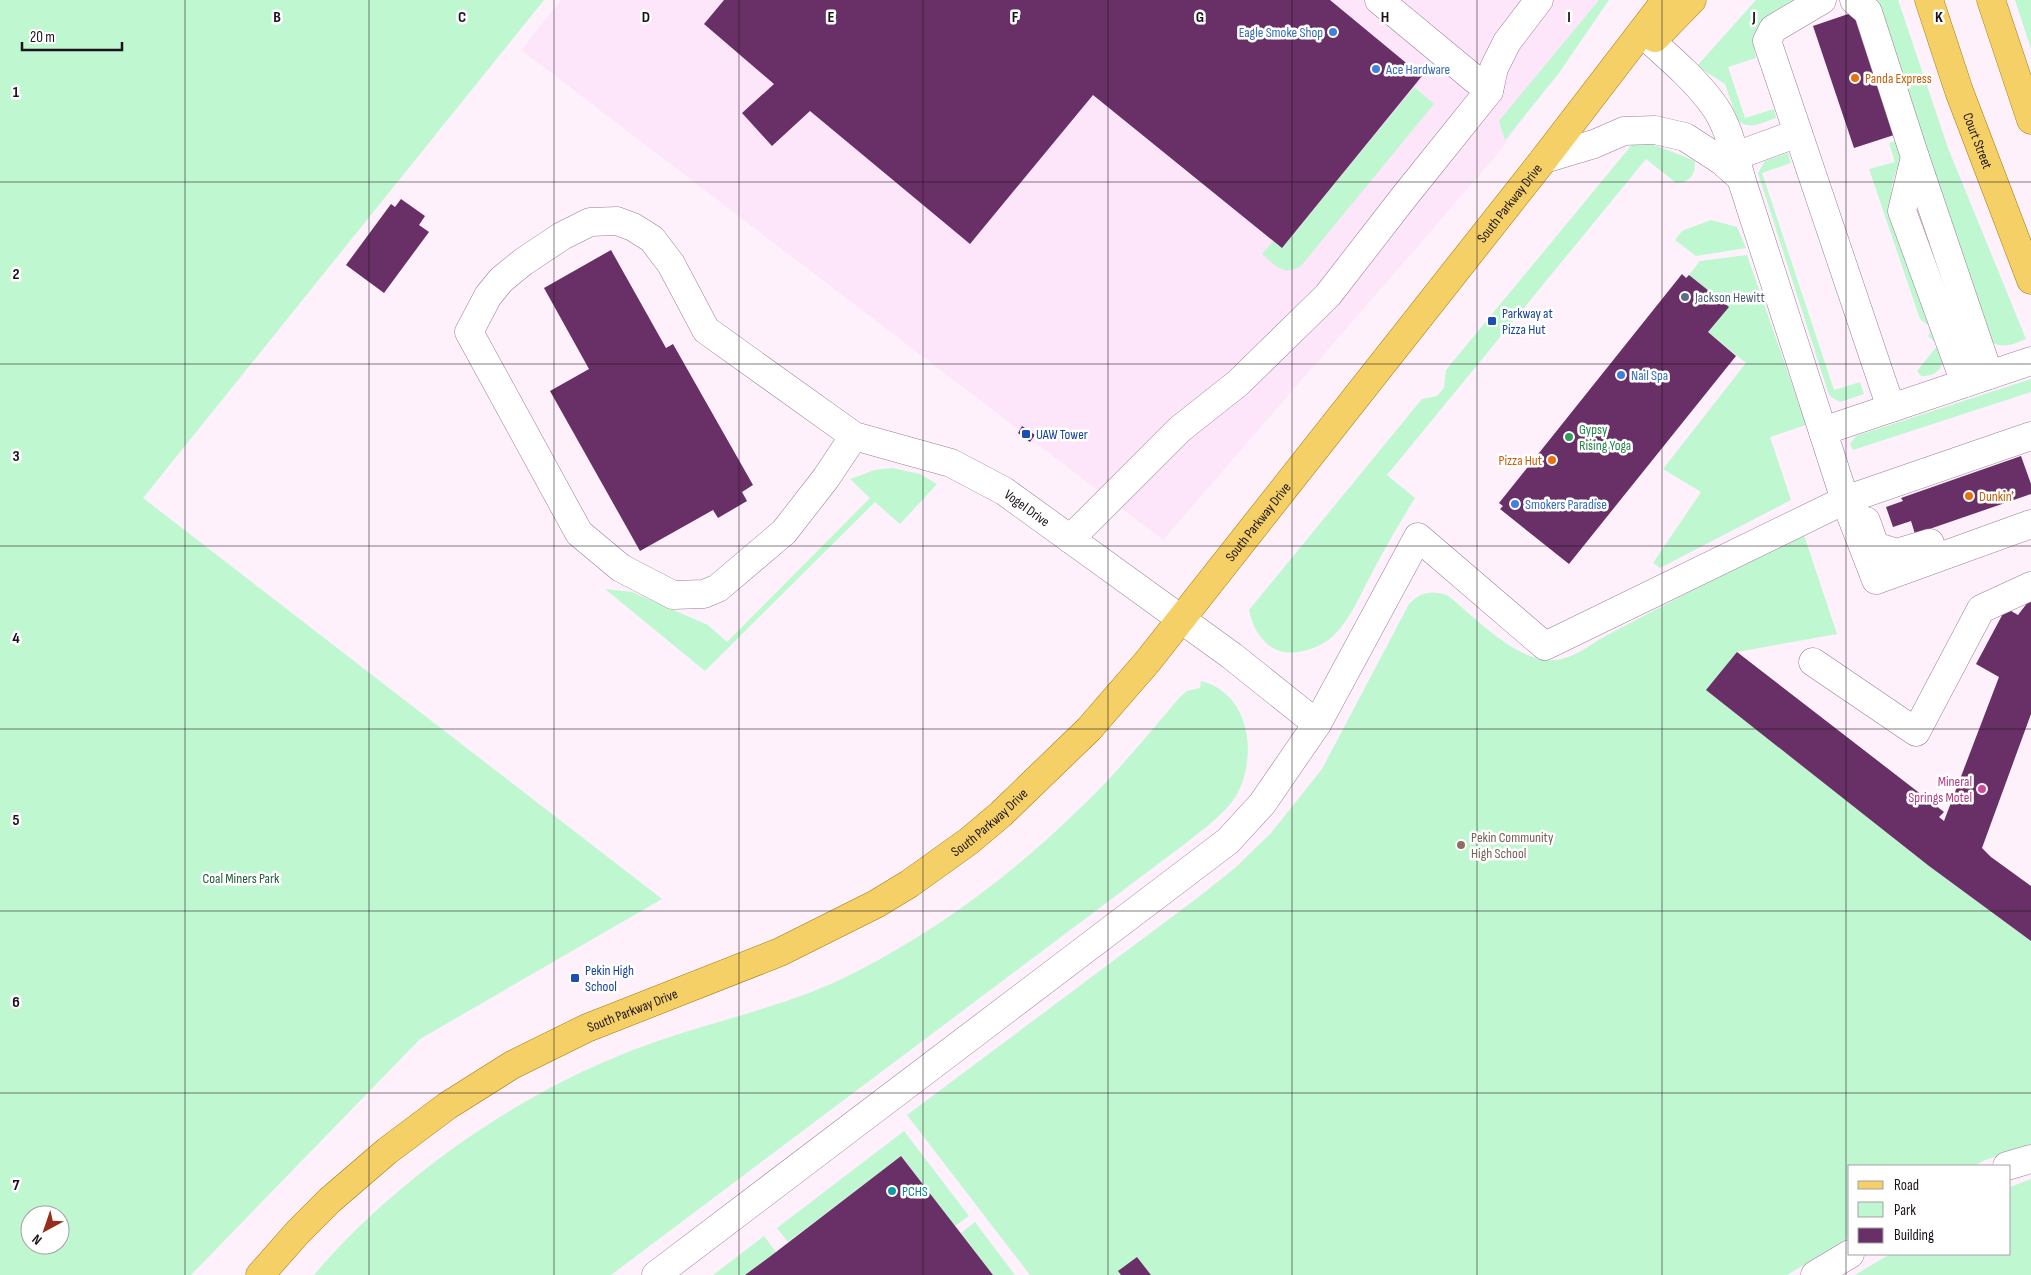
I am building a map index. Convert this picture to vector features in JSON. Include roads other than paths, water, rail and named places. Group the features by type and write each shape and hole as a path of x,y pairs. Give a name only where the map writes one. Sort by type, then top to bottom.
{"main road":[{"name":"South Parkway Drive","path":"260,1275 298,1232 330,1200 387,1151 447,1106 505,1069 587,1028 780,952 876,904 909,884 969,841 1060,758 1129,683 1544,159 1630,62 1666,0"},
{"name":"South Parkway Drive","path":"1646,37 1692,0"},
{"name":"Court Street","path":"1929,0 1966,108 2031,280"},
{"path":"1990,0 2031,120"}],"street":[{"path":"1379,0 1490,91"},
{"path":"1070,538 1180,429 1238,384 1328,295 1490,91 1494,68 1506,42 1539,0"},
{"path":"1822,0 1774,29 1767,41 1892,408"},
{"path":"1854,0 1868,12 1915,157 1977,379"},
{"path":"1646,37 1690,77 1714,104 1732,142 1733,165 1845,500 1876,580 2031,522"},
{"path":"1544,159 1594,144 1624,131 1655,130 1686,137 1733,165"},
{"path":"1733,165 1798,132"},
{"path":"617,221 634,227 652,239 671,264 706,330 854,436 826,478 784,532 718,588 704,594 673,595 621,568 578,533 469,332 488,296 501,280 523,262 562,236 590,222 617,221"},
{"path":"1823,431 2031,361"},
{"name":"Vogel Drive","path":"854,436 951,463 1004,491 1181,619 1316,724"},
{"path":"656,1275 1228,841 1262,804 1316,724 1418,537 1545,646 1845,500 2031,436"},
{"path":"1973,455 1959,468 1870,498 1865,517 1875,546 1897,553 2008,518 2031,522"},
{"path":"1814,662 1916,732 1980,609 2031,586"},
{"path":"2010,1165 2031,1159"},
{"path":"1815,1275 1848,1255"}],"place":[{"name":"Eagle Smoke Shop","path":"1333,32"},
{"name":"Ace Hardware","path":"1376,69"},
{"name":"Panda Express","path":"1855,78"},
{"name":"Jackson Hewitt","path":"1685,297"},
{"name":"Parkway at Pizza Hut","path":"1492,321"},
{"name":"Nail Spa","path":"1621,375"},
{"name":"UAW Tower","path":"1026,434"},
{"name":"Gypsy Rising Yoga","path":"1569,437"},
{"name":"Pizza Hut","path":"1552,460"},
{"name":"Dunkin'","path":"1969,496"},
{"name":"Smokers Paradise","path":"1515,504"},
{"name":"Mineral Springs Motel","path":"1982,789"},
{"name":"Pekin Community High School","path":"1461,845"},
{"name":"Pekin High School","path":"575,978"},
{"name":"PCHS","path":"892,1191"}],"park label":[{"name":"Coal Miners Park","path":"241,878"}]}
